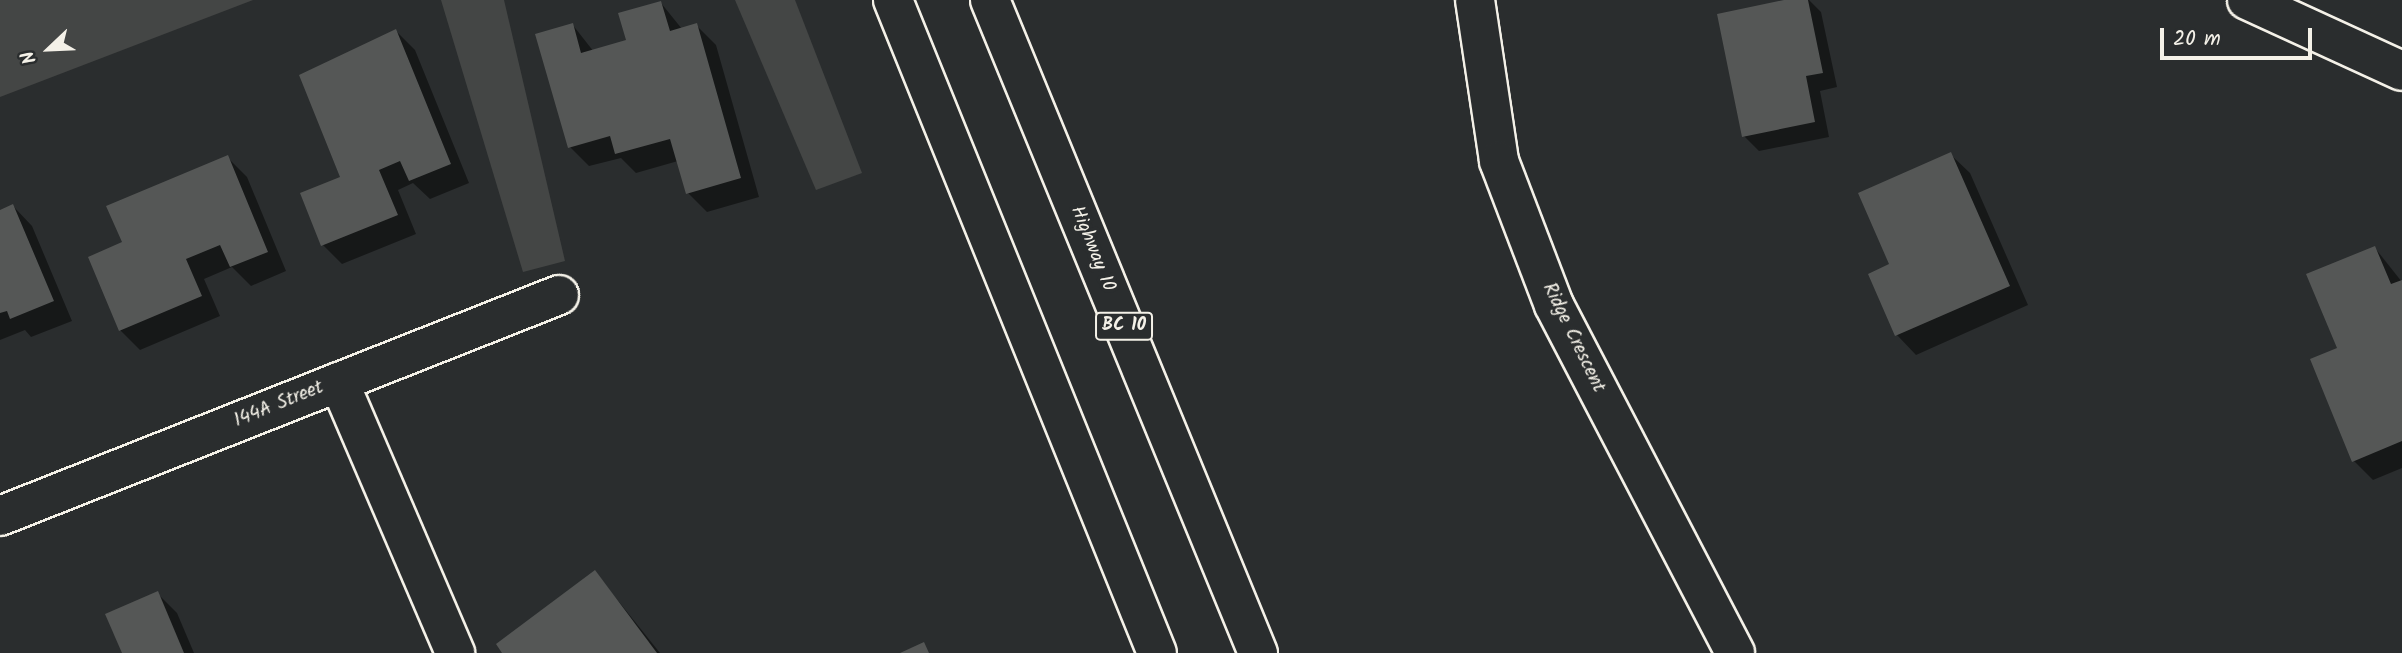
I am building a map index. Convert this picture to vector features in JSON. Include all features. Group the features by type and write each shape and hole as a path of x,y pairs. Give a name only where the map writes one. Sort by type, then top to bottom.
{"main road":[{"path":"893,0 1157,653"},
{"name":"Highway 10","path":"990,0 1258,653"},
{"name":"Ridge Crescent","path":"1475,0 1499,161 1554,305 1735,653"},
{"path":"2247,0 2402,71"},
{"name":"144A Street","path":"0,516 559,295"},
{"path":"339,382 455,653"}],"shaded area":[{"path":"0,0 253,0 0,97"},
{"path":"441,0 504,0 565,261 523,272"},
{"path":"735,0 795,0 862,173 816,190"}],"building":[{"path":"1784,0 1808,0 1823,73 1806,76 1815,122 1742,137 1717,14"},
{"path":"661,1 670,31 697,23 741,178 686,194 670,139 615,154 610,136 568,148 535,34 573,23 581,53 626,40 618,13"},
{"path":"396,29 451,164 409,181 400,161 379,170 398,215 321,246 300,193 340,177 299,75"},
{"path":"1951,152 2010,286 1895,336 1868,274 1889,264 1858,193"},
{"path":"228,155 268,252 230,267 220,245 186,259 202,296 119,331 88,257 122,242 106,206"},
{"path":"13,204 54,301 10,319 7,311 0,313 0,210"},
{"path":"2375,246 2391,284 2402,280 2402,441 2352,462 2310,359 2337,348 2306,274"},
{"path":"595,570 657,653 502,653 496,644"},
{"path":"158,591 184,653 122,653 105,614"},
{"path":"924,642 929,653 900,653"}]}
